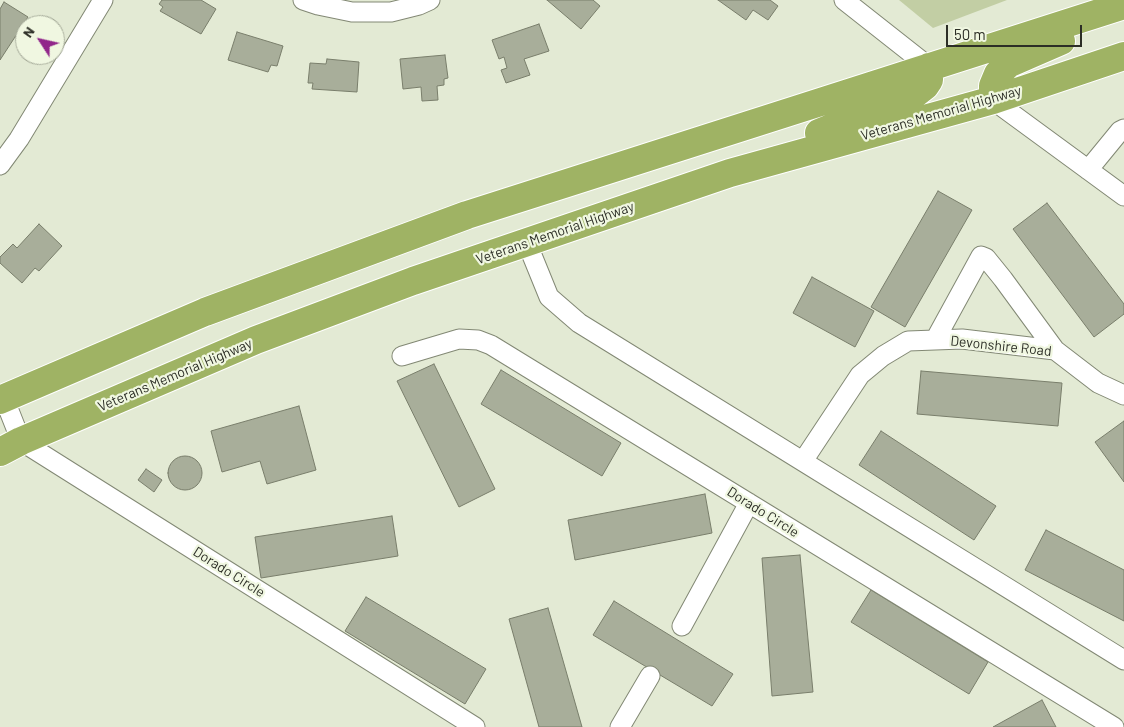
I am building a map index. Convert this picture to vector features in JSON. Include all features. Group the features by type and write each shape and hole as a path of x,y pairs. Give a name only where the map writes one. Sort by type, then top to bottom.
{"highway":[{"path":"2,399 205,312 467,215 1124,5"},
{"path":"993,100 993,86 998,74 1008,64 1124,14"},
{"name":"Veterans Memorial Highway","path":"10,446 256,340 413,281 730,174 993,100 1124,56"},
{"path":"672,194 916,93 929,80 929,67"}],"street":[{"path":"0,165 19,139 103,0"},
{"path":"303,0 352,12 391,12 419,5 430,0"},
{"path":"844,0 929,67"},
{"path":"993,100 1124,196"},
{"path":"1088,170 1120,131 1124,129"},
{"path":"528,243 549,297 579,323 1124,660"},
{"path":"935,340 981,256 986,258 1003,279 1056,350"},
{"name":"Dorado Circle","path":"402,356 459,339 478,340 491,345 1114,727"},
{"name":"Devonshire Road","path":"803,461 860,375 882,356 908,341 962,339 1056,350 1098,383 1124,395"},
{"path":"2,399 10,446"},
{"name":"Dorado Circle","path":"10,446 476,727"},
{"path":"682,626 749,503"},
{"path":"620,727 650,676"}],"green space":[{"path":"899,0 1007,0 933,28"}],"building":[{"path":"162,0 201,0 216,9 201,34 160,11 163,7 159,4"},
{"path":"547,0 593,0 600,6 581,29"},
{"path":"718,0 770,0 778,6 768,20 753,10 746,20"},
{"path":"4,2 25,15 15,15 15,37 0,60 0,9"},
{"path":"539,24 549,51 524,59 530,75 506,83 501,70 507,68 504,57 499,59 492,40"},
{"path":"237,32 283,46 277,66 271,65 268,72 228,60"},
{"path":"445,55 448,78 444,79 444,85 437,86 438,100 422,101 421,87 403,89 400,59"},
{"path":"327,59 359,62 357,92 312,89 313,83 308,83 310,63 326,64"},
{"path":"938,191 972,210 905,327 871,307"},
{"path":"1047,203 1124,304 1124,314 1094,337 1013,229"},
{"path":"39,224 62,246 39,271 35,268 22,283 0,263 0,257 13,244 17,248"},
{"path":"812,277 874,311 855,347 793,313"},
{"path":"434,364 495,489 459,507 397,381"},
{"path":"501,370 621,443 602,476 481,404"},
{"path":"921,371 1062,383 1058,426 917,414"},
{"path":"299,406 316,470 267,484 260,461 222,472 211,431"},
{"path":"1124,421 1124,482 1095,442"},
{"path":"881,431 996,506 974,540 859,465"},
{"path":"185,456 197,461 202,473 197,485 185,490 173,485 168,473 173,461"},
{"path":"146,469 162,480 154,492 138,480"},
{"path":"705,494 712,533 575,560 568,520"},
{"path":"392,516 398,556 261,578 255,537"},
{"path":"1046,530 1124,570 1124,621 1025,570"},
{"path":"800,555 813,692 772,696 762,558"},
{"path":"871,590 988,662 969,694 851,622"},
{"path":"366,597 486,669 465,704 345,631"},
{"path":"614,601 733,674 712,706 593,635"},
{"path":"548,608 582,727 539,727 509,619"},
{"path":"1042,700 1056,727 993,727"}]}
